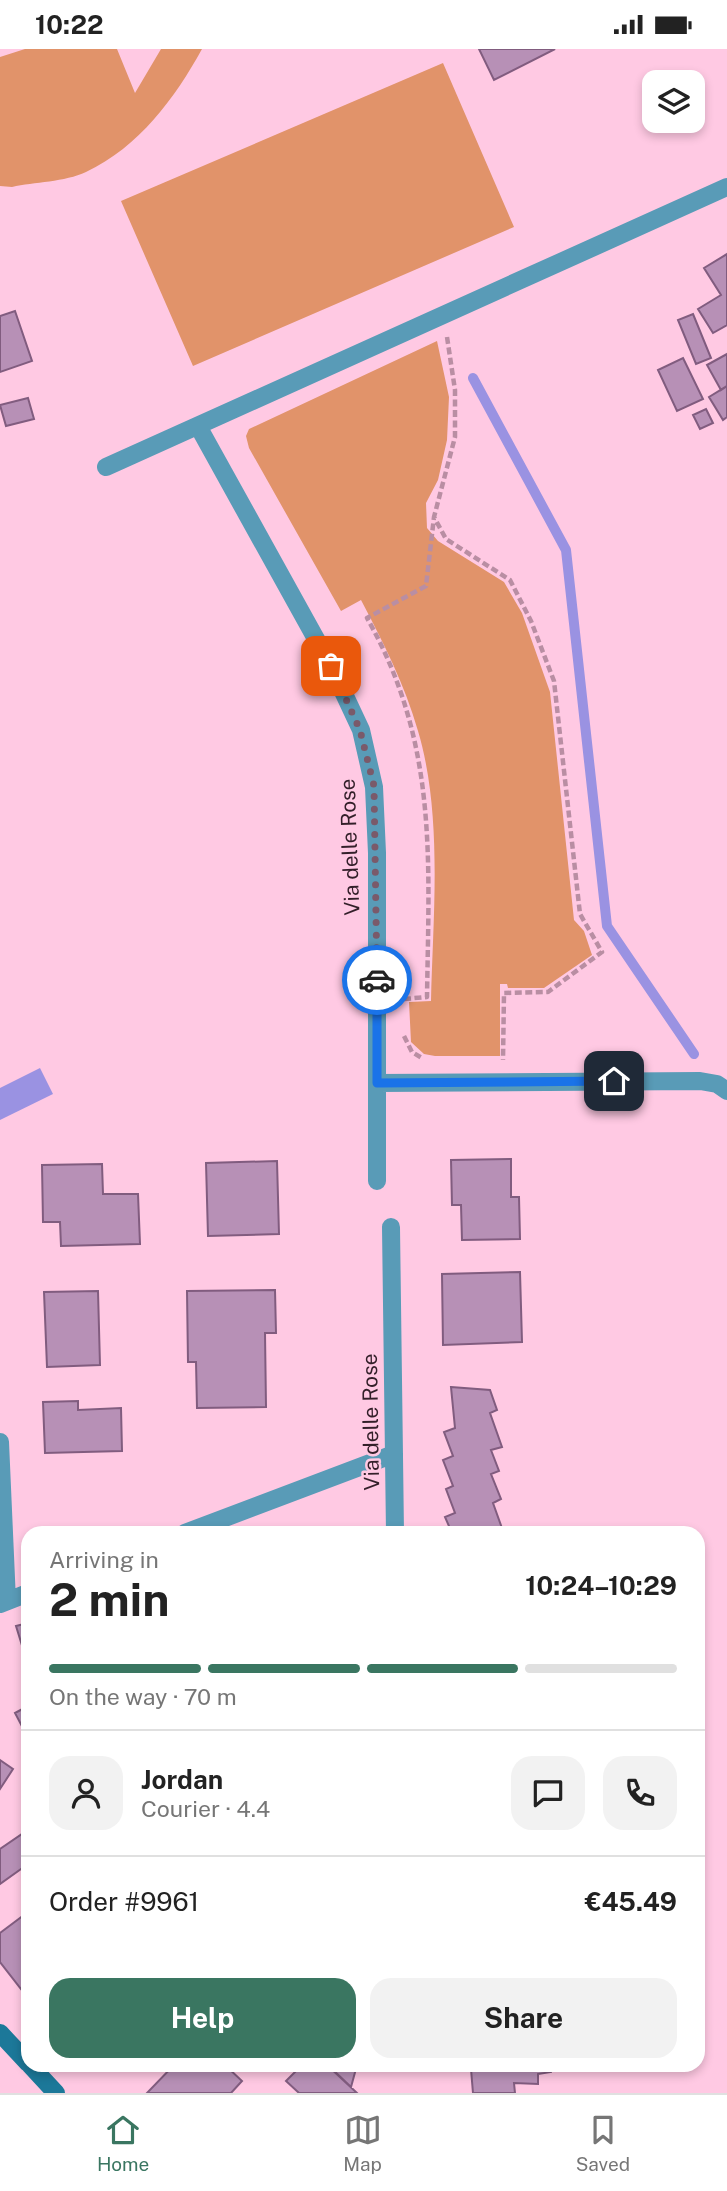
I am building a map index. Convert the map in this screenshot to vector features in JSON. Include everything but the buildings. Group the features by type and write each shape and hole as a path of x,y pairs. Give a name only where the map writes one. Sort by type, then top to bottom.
{"main road":[{"path":"0,2033 21,2055"},
{"path":"36,2072 56,2093"}],"street":[{"path":"106,467 727,187"},
{"name":"Via delle Rose","path":"198,426 331,666 351,705 364,743 374,786 376,821 377,1181"},
{"path":"377,1083 699,1081 717,1084 727,1091"},
{"name":"Via delle Rose","path":"391,1227 395,1526"},
{"path":"0,1442 3,1602 21,1596"},
{"path":"204,1526 394,1454"}],"path":[{"path":"404,1008 404,997 427,997 429,862 425,790 406,707 386,652 367,618 426,586 433,517 447,471 455,426 455,390 443,316"},
{"path":"433,517 446,539 510,580 544,654 554,681 580,914 602,952 548,992 504,993 504,1059 492,1060"},
{"path":"403,1030 405,1043 412,1052 430,1061"}],"shaded area":[{"path":"25,49 117,49 135,93 161,49 202,49 180,85 154,119 139,135 105,162 69,178 12,187 0,186 0,57"},
{"path":"443,63 514,227 193,366 121,201"},
{"path":"437,341 449,397 447,440 438,480 426,503 427,528 438,541 504,582 522,613 550,692 574,920 584,931 592,955 544,988 508,988 507,984 500,984 500,1056 435,1056 424,1054 411,1042 409,1002 431,1001 435,865 431,797 418,731 400,680 361,600 341,611 249,448 246,436 249,429"},
{"path":"40,1068 53,1094 0,1120 0,1088"}],"waterway":[{"path":"473,378 566,550 607,926 694,1054"}],"way so far":[{"path":"331,666 351,705 360,730 374,786 377,980"}],"route":[{"path":"377,980 377,1083 614,1081"}]}
